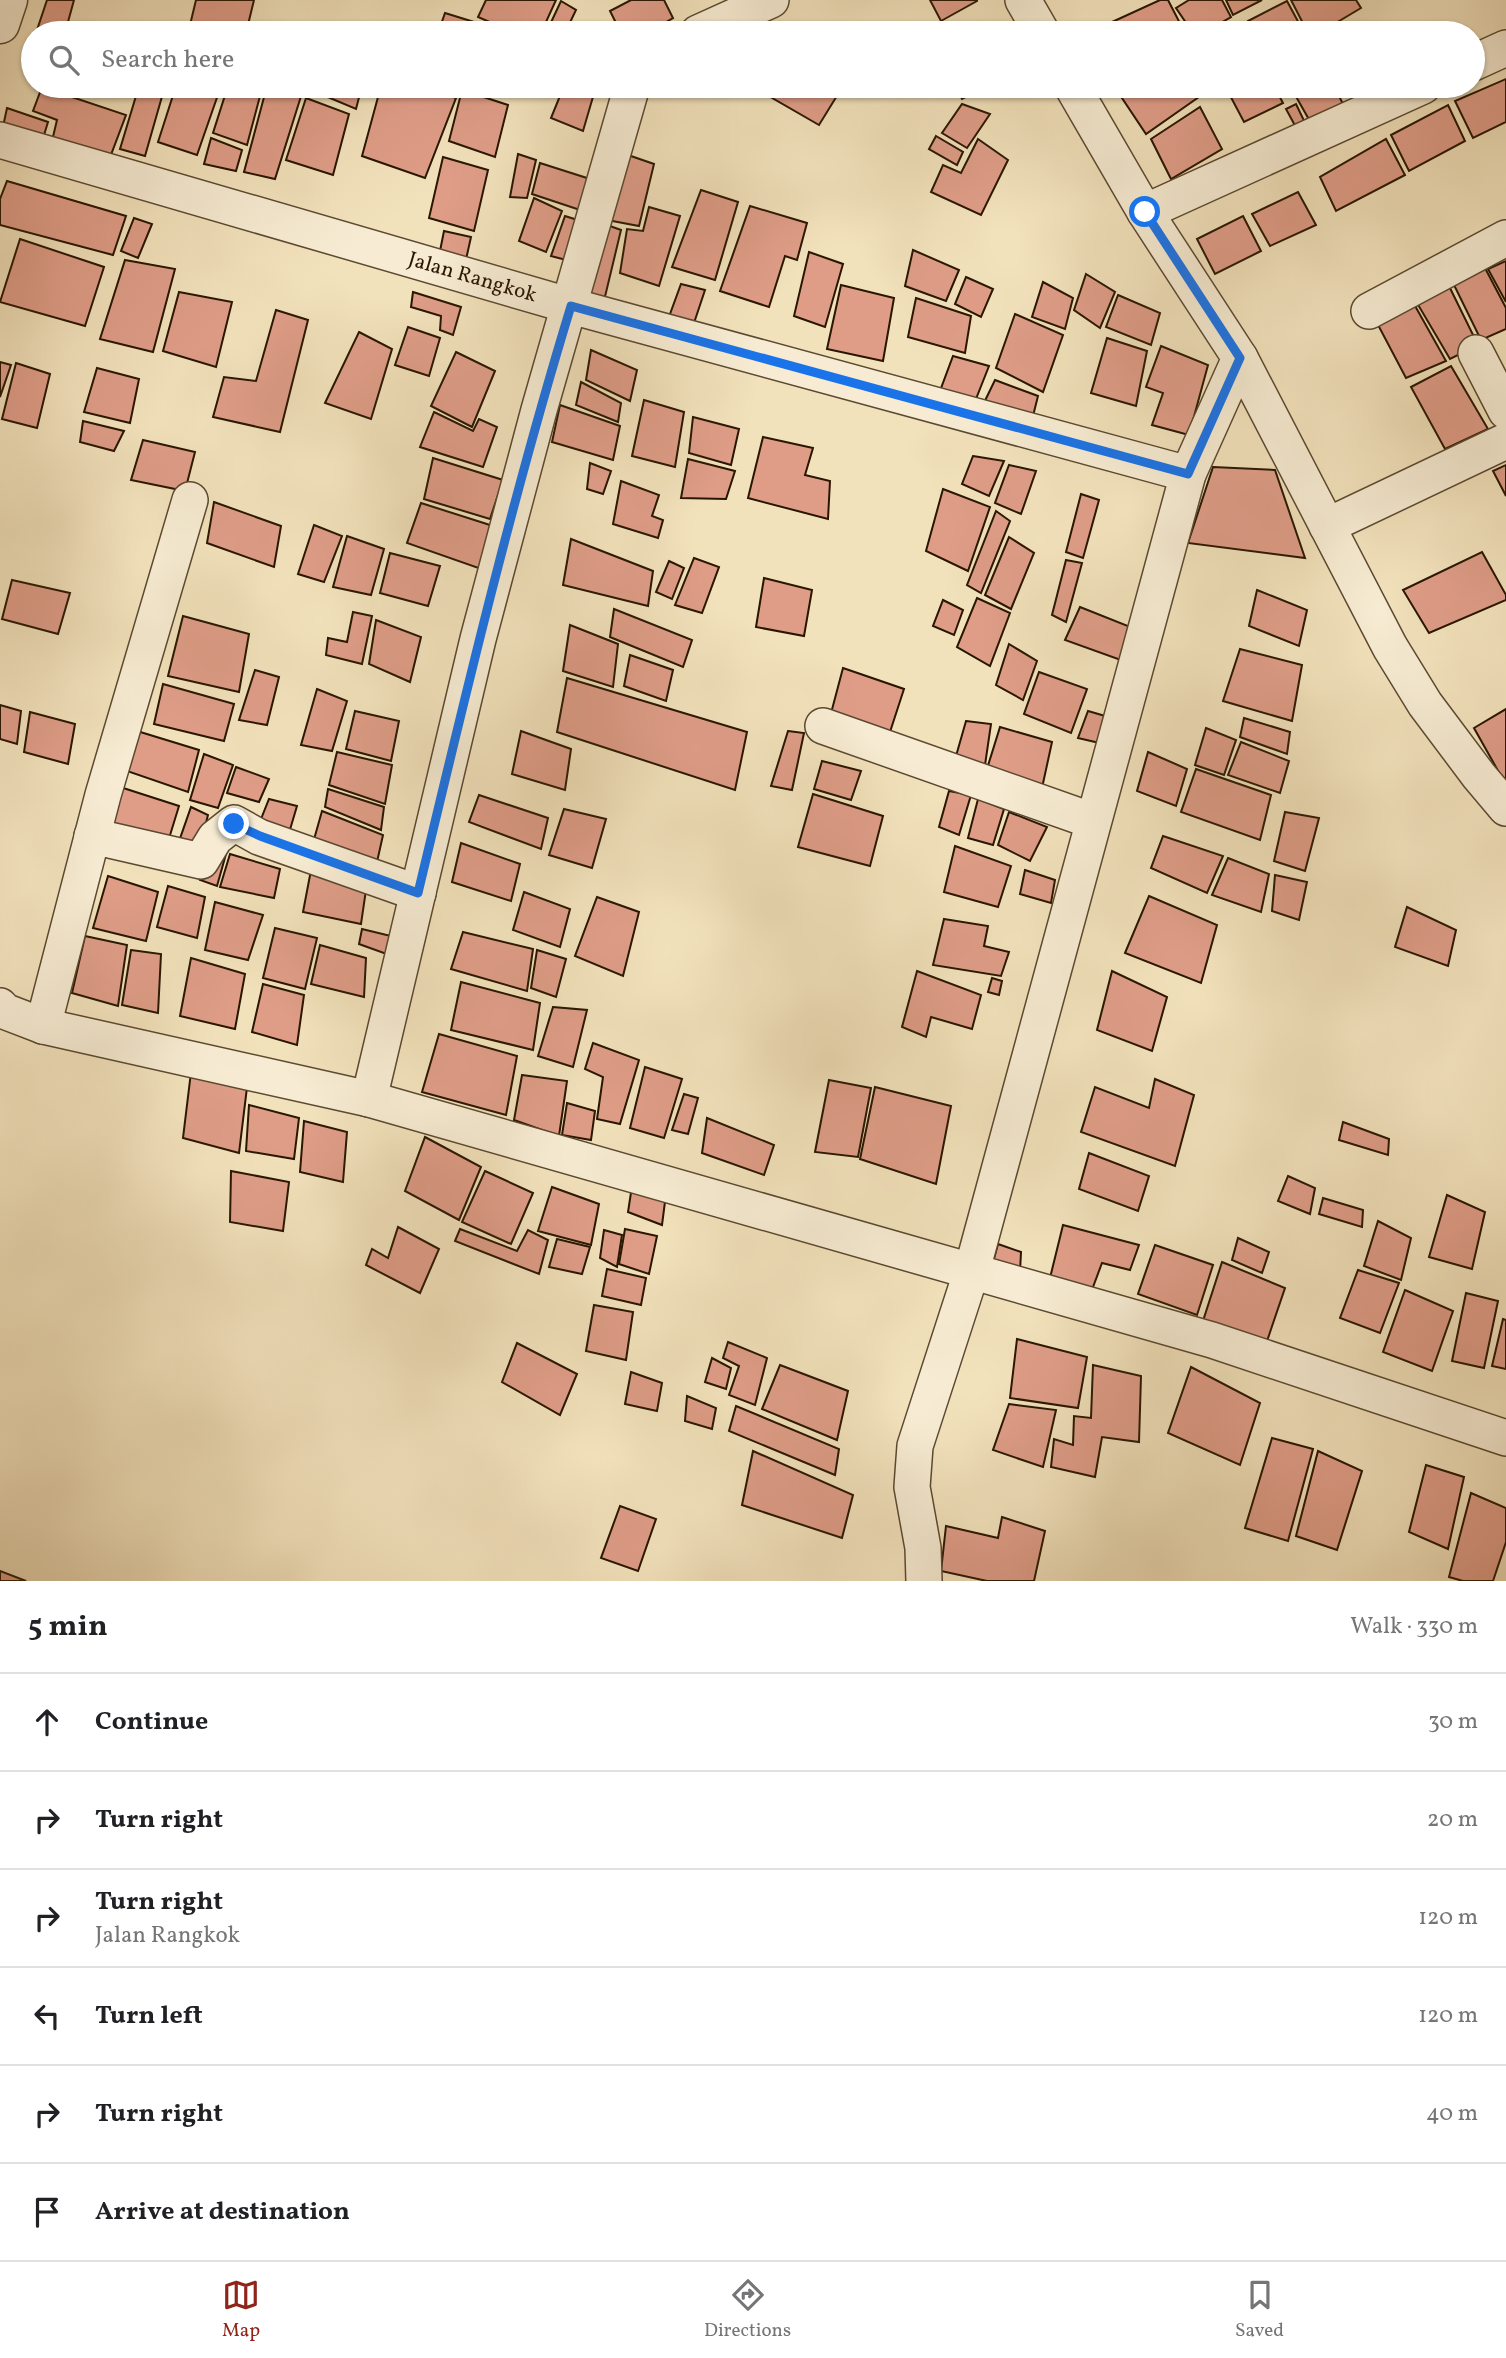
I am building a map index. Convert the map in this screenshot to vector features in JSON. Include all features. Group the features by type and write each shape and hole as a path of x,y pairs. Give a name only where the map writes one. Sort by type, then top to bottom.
{"street":[{"path":"0,24 8,0"},
{"path":"725,21 771,0"},
{"path":"1023,0 1035,21"},
{"path":"1485,58 1506,48"},
{"path":"369,1099 478,639 539,410 629,98"},
{"path":"1079,98 1145,212 1240,358 1390,647 1425,704 1506,808"},
{"path":"1145,212 1397,98"},
{"name":"Jalan Rangkok","path":"0,140 571,306 1188,474"},
{"path":"1369,311 1506,238"},
{"path":"1476,352 1506,411"},
{"path":"924,1581 923,1548 912,1487 915,1446 972,1270 1188,474 1240,358"},
{"path":"1327,526 1506,441"},
{"path":"43,1026 92,836 190,500"},
{"path":"823,726 1093,821"},
{"path":"92,836 201,860 215,838 234,824 260,836 418,893"},
{"path":"0,1006 4,1011 43,1026 369,1099 972,1270 1212,1340 1506,1438"}],"building":[{"path":"47,0 74,0 68,21 40,21"},
{"path":"196,0 254,0 249,21 191,21"},
{"path":"486,0 556,0 546,21 487,21 478,17"},
{"path":"631,0 664,0 673,18 668,21 615,21 610,11"},
{"path":"930,0 977,0 977,1 941,21"},
{"path":"1160,0 1168,0 1179,21 1114,21"},
{"path":"1189,0 1222,0 1231,17 1224,21 1185,21 1176,8"},
{"path":"1226,0 1262,0 1233,15"},
{"path":"1291,0 1356,0 1361,8 1339,21 1302,21"},
{"path":"561,1 576,10 571,21 552,21"},
{"path":"1287,1 1298,21 1248,21"},
{"path":"445,13 471,21 442,21"},
{"path":"1506,79 1506,122 1473,138 1455,101 1462,98 1485,98 1485,88"},
{"path":"38,98 75,98 126,115 109,160 52,141 57,120 33,111"},
{"path":"135,98 162,98 145,156 120,149"},
{"path":"172,98 217,98 197,155 158,142"},
{"path":"224,98 259,98 247,145 213,133"},
{"path":"264,98 300,98 275,179 244,172"},
{"path":"306,98 349,114 333,175 286,160"},
{"path":"330,98 359,98 356,109"},
{"path":"378,98 456,98 425,178 362,156"},
{"path":"460,98 487,98 508,105 495,157 449,141"},
{"path":"559,98 593,98 583,131 551,118"},
{"path":"772,98 836,98 819,125"},
{"path":"1122,98 1197,98 1146,134"},
{"path":"1231,98 1280,98 1283,103 1244,122"},
{"path":"1297,98 1340,98 1343,104 1311,123"},
{"path":"962,104 990,114 967,148 942,133"},
{"path":"1296,104 1307,127 1299,133 1286,109"},
{"path":"1448,105 1465,141 1409,171 1391,135"},
{"path":"1200,107 1222,149 1171,179 1151,139"},
{"path":"7,108 48,122 41,145 1,136"},
{"path":"936,136 963,152 957,165 929,149"},
{"path":"211,138 242,150 236,171 204,164"},
{"path":"978,139 1008,160 981,215 931,192 943,165 961,173"},
{"path":"1386,139 1405,175 1336,211 1320,177"},
{"path":"518,154 536,160 527,198 510,197"},
{"path":"628,155 654,164 639,226 607,220"},
{"path":"443,157 488,170 474,231 429,218"},
{"path":"540,163 590,179 580,210 532,194"},
{"path":"7,181 126,216 113,255 0,225 0,199"},
{"path":"701,190 738,202 715,280 672,267"},
{"path":"1298,192 1316,225 1270,246 1252,214"},
{"path":"534,198 562,211 546,252 519,241"},
{"path":"750,206 807,223 797,260 785,256 769,307 720,291"},
{"path":"649,207 680,216 659,286 620,273 627,229 643,231"},
{"path":"565,216 587,223 574,262 551,256"},
{"path":"1243,216 1261,251 1215,274 1197,239"},
{"path":"134,218 152,224 138,258 121,251"},
{"path":"607,225 621,230 603,305 584,300"},
{"path":"444,231 471,237 465,264 439,256"},
{"path":"20,239 104,267 85,326 0,302"},
{"path":"913,250 959,270 946,301 905,286"},
{"path":"809,252 843,264 825,327 794,316"},
{"path":"125,260 175,269 153,352 100,339"},
{"path":"1506,261 1506,302 1488,269"},
{"path":"1485,268 1506,308 1506,329 1481,340 1454,285"},
{"path":"1086,274 1115,292 1100,328 1074,310"},
{"path":"966,277 993,289 981,317 955,304"},
{"path":"1043,282 1073,298 1065,329 1032,317"},
{"path":"681,284 705,290 692,329 666,325"},
{"path":"841,285 894,298 883,361 827,349"},
{"path":"1449,286 1478,345 1450,359 1417,303"},
{"path":"179,292 232,302 216,367 163,351"},
{"path":"413,292 461,307 453,335 440,330 441,316 411,307"},
{"path":"1118,295 1160,313 1151,345 1106,327"},
{"path":"916,298 971,316 965,353 908,337"},
{"path":"1414,304 1446,361 1406,378 1377,323"},
{"path":"276,310 308,320 280,432 213,417 224,377 256,381"},
{"path":"1015,314 1063,335 1043,392 996,368"},
{"path":"408,327 440,338 429,376 395,365"},
{"path":"359,332 392,349 371,419 325,403"},
{"path":"1107,338 1147,351 1136,406 1091,393"},
{"path":"1161,346 1208,365 1189,435 1152,425 1163,393 1146,387"},
{"path":"591,350 637,370 630,401 586,380"},
{"path":"456,352 495,371 472,427 431,406"},
{"path":"953,356 989,366 974,404 937,399"},
{"path":"0,362 11,365 0,397"},
{"path":"16,363 50,374 37,428 2,419"},
{"path":"1451,366 1488,429 1445,449 1411,387"},
{"path":"97,368 139,379 130,423 84,412"},
{"path":"995,380 1038,396 1031,424 981,409"},
{"path":"581,382 621,403 618,422 576,405"},
{"path":"644,400 684,412 675,467 632,456"},
{"path":"560,405 620,426 613,460 552,442"},
{"path":"434,412 473,431 479,419 497,427 483,467 420,447"},
{"path":"693,417 739,429 731,465 689,453"},
{"path":"83,421 124,431 114,451 80,442"},
{"path":"763,437 813,448 805,475 830,481 828,519 748,498"},
{"path":"143,440 195,452 185,491 131,480"},
{"path":"973,456 1004,461 989,496 962,484"},
{"path":"433,458 503,480 490,519 424,499"},
{"path":"688,459 735,471 726,499 681,498"},
{"path":"590,463 611,471 603,494 587,489"},
{"path":"1009,465 1036,471 1021,514 995,503"},
{"path":"1506,465 1506,496 1493,471"},
{"path":"1213,467 1275,470 1305,558 1188,543"},
{"path":"621,481 659,495 652,516 663,520 658,538 613,524"},
{"path":"943,489 990,507 968,571 926,551"},
{"path":"1081,494 1099,500 1083,558 1066,552"},
{"path":"214,502 281,526 274,567 207,543"},
{"path":"421,503 490,525 484,570 407,543"},
{"path":"996,511 1010,521 981,593 967,585"},
{"path":"314,525 342,536 324,582 298,574"},
{"path":"347,536 384,549 371,595 333,587"},
{"path":"1009,537 1034,553 1011,609 985,595"},
{"path":"571,539 653,571 648,606 563,585"},
{"path":"1482,552 1506,595 1506,600 1429,633 1403,590"},
{"path":"390,553 440,566 428,606 380,593"},
{"path":"694,558 719,567 702,613 675,605"},
{"path":"1066,560 1082,563 1066,622 1052,615"},
{"path":"669,561 684,568 672,599 656,592"},
{"path":"764,578 812,590 804,636 756,627"},
{"path":"12,580 70,593 58,634 2,619"},
{"path":"1257,590 1307,610 1299,646 1249,626"},
{"path":"977,598 1010,613 990,666 957,647"},
{"path":"943,600 963,610 954,635 933,626"},
{"path":"1080,607 1138,630 1129,663 1065,640"},
{"path":"614,609 692,640 683,667 610,637"},
{"path":"353,612 372,616 362,664 326,655 328,638 347,642"},
{"path":"183,616 249,634 239,692 168,676"},
{"path":"376,620 421,637 410,682 369,664"},
{"path":"570,625 618,644 613,687 563,671"},
{"path":"1009,644 1037,661 1023,700 996,685"},
{"path":"1240,649 1302,665 1292,721 1223,701"},
{"path":"630,655 673,670 666,701 624,686"},
{"path":"843,668 904,689 889,735 830,717"},
{"path":"255,670 279,677 267,725 239,720"},
{"path":"1039,672 1087,689 1071,733 1024,714"},
{"path":"567,678 747,732 735,790 557,732"},
{"path":"163,684 234,704 224,741 154,724"},
{"path":"317,689 347,701 332,751 301,745"},
{"path":"0,705 21,711 17,744 0,739"},
{"path":"1506,709 1506,785 1474,728"},
{"path":"355,711 399,721 391,761 346,749"},
{"path":"1088,711 1112,718 1104,744 1078,738"},
{"path":"30,712 75,724 68,764 24,752"},
{"path":"1244,718 1290,732 1287,754 1240,737"},
{"path":"966,721 991,724 985,765 956,756"},
{"path":"1000,727 1052,742 1042,788 986,772"},
{"path":"1206,728 1236,740 1224,775 1195,765"},
{"path":"137,731 199,750 188,792 124,770"},
{"path":"521,731 571,749 565,790 512,774"},
{"path":"788,731 804,733 792,790 771,786"},
{"path":"1241,742 1289,761 1280,793 1228,775"},
{"path":"337,752 392,765 385,804 329,785"},
{"path":"1148,752 1187,769 1176,806 1137,791"},
{"path":"204,754 233,765 218,808 190,800"},
{"path":"822,761 861,771 851,800 814,789"},
{"path":"236,767 269,779 259,802 227,793"},
{"path":"1196,769 1271,795 1260,840 1181,812"},
{"path":"117,786 179,806 167,845 108,823"},
{"path":"328,789 384,807 381,830 325,807"},
{"path":"949,791 971,795 959,835 939,827"},
{"path":"813,794 883,816 870,866 798,847"},
{"path":"479,795 548,818 541,849 469,822"},
{"path":"269,799 297,806 289,833 259,824"},
{"path":"978,799 1004,809 993,845 968,838"},
{"path":"191,807 208,815 197,858 176,850"},
{"path":"564,809 606,819 592,868 549,855"},
{"path":"322,811 383,835 375,871 311,850"},
{"path":"1009,812 1047,827 1030,861 998,845"},
{"path":"1285,812 1319,818 1305,871 1274,861"},
{"path":"1163,836 1223,856 1207,893 1151,868"},
{"path":"461,843 520,864 511,901 452,882"},
{"path":"955,846 1011,866 998,907 944,892"},
{"path":"211,848 226,854 217,886 200,880"},
{"path":"230,854 280,869 274,898 220,887"},
{"path":"1228,858 1269,874 1261,912 1212,895"},
{"path":"311,870 366,890 361,924 303,912"},
{"path":"1025,870 1055,880 1051,903 1020,894"},
{"path":"1275,875 1307,882 1299,920 1272,911"},
{"path":"108,876 158,892 146,941 93,928"},
{"path":"168,886 205,897 197,938 157,927"},
{"path":"524,892 570,909 560,947 513,930"},
{"path":"1149,896 1217,925 1201,983 1125,953"},
{"path":"597,897 639,912 623,976 575,956"},
{"path":"215,902 263,915 248,960 205,950"},
{"path":"1407,907 1456,930 1448,966 1395,947"},
{"path":"944,919 988,926 984,946 1009,952 1001,976 933,965"},
{"path":"275,928 317,938 305,989 263,978"},
{"path":"362,929 395,937 392,956 359,944"},
{"path":"463,932 533,949 527,991 451,969"},
{"path":"85,936 127,945 118,1006 72,993"},
{"path":"320,945 366,958 364,997 311,984"},
{"path":"131,950 161,954 158,1013 122,1005"},
{"path":"537,950 566,959 556,997 531,988"},
{"path":"191,958 245,974 235,1029 180,1016"},
{"path":"917,971 981,995 972,1029 931,1017 926,1037 902,1027"},
{"path":"1112,971 1167,997 1152,1051 1097,1030"},
{"path":"992,978 1002,981 999,995 988,992"},
{"path":"461,982 540,1003 533,1050 451,1030"},
{"path":"263,984 304,995 297,1045 252,1032"},
{"path":"553,1007 587,1010 573,1067 538,1056"},
{"path":"439,1034 517,1056 506,1115 422,1092"},
{"path":"593,1043 639,1060 620,1124 597,1119 603,1077 585,1069"},
{"path":"645,1067 682,1079 664,1138 630,1128"},
{"path":"191,1072 248,1079 239,1153 183,1138"},
{"path":"522,1075 567,1081 559,1136 514,1120"},
{"path":"1155,1079 1194,1095 1175,1166 1081,1132 1095,1087 1149,1108"},
{"path":"829,1080 871,1088 858,1157 815,1152"},
{"path":"875,1087 951,1106 936,1184 860,1159"},
{"path":"684,1094 698,1098 688,1134 672,1130"},
{"path":"567,1103 595,1111 591,1140 562,1135"},
{"path":"249,1105 299,1118 294,1159 246,1151"},
{"path":"707,1118 774,1145 764,1175 702,1153"},
{"path":"304,1121 347,1132 343,1182 300,1172"},
{"path":"1343,1122 1389,1139 1388,1155 1339,1140"},
{"path":"425,1137 481,1167 459,1220 405,1191"},
{"path":"1089,1153 1149,1176 1138,1211 1079,1189"},
{"path":"231,1171 289,1182 283,1231 230,1222"},
{"path":"485,1171 533,1193 511,1244 462,1222"},
{"path":"1288,1176 1315,1188 1310,1214 1278,1201"},
{"path":"632,1186 666,1194 662,1225 628,1212"},
{"path":"552,1187 599,1204 591,1245 538,1231"},
{"path":"1447,1195 1485,1212 1472,1269 1429,1257"},
{"path":"1323,1198 1363,1210 1362,1227 1319,1214"},
{"path":"1378,1221 1411,1238 1401,1280 1364,1266"},
{"path":"1063,1225 1139,1245 1130,1270 1102,1263 1090,1295 1049,1282"},
{"path":"398,1227 439,1249 420,1293 366,1265 372,1249 388,1258"},
{"path":"460,1229 517,1251 528,1230 548,1240 539,1274 455,1241"},
{"path":"625,1229 657,1236 649,1274 619,1264"},
{"path":"604,1230 622,1235 617,1267 600,1258"},
{"path":"1238,1238 1269,1252 1262,1273 1232,1260"},
{"path":"557,1239 590,1247 582,1274 549,1267"},
{"path":"998,1244 1021,1252 1020,1272 992,1266"},
{"path":"1155,1245 1213,1265 1197,1315 1138,1294"},
{"path":"1222,1262 1285,1288 1266,1344 1203,1321"},
{"path":"607,1269 646,1278 641,1305 602,1296"},
{"path":"1358,1270 1399,1283 1380,1333 1340,1318"},
{"path":"1405,1290 1453,1311 1432,1371 1383,1352"},
{"path":"1466,1293 1498,1301 1484,1368 1452,1361"},
{"path":"594,1305 633,1312 626,1360 586,1351"},
{"path":"1503,1319 1506,1320 1506,1369 1492,1366"},
{"path":"1017,1339 1087,1357 1078,1408 1010,1398"},
{"path":"728,1342 767,1358 755,1405 729,1395 739,1366 723,1358"},
{"path":"517,1343 577,1374 560,1415 502,1382"},
{"path":"712,1358 731,1368 726,1389 705,1382"},
{"path":"780,1365 848,1391 837,1440 762,1409"},
{"path":"1093,1365 1141,1376 1139,1442 1102,1437 1095,1477 1051,1467 1054,1439 1073,1445 1074,1416 1091,1418"},
{"path":"1191,1367 1260,1403 1240,1465 1168,1433"},
{"path":"631,1372 662,1383 657,1411 625,1404"},
{"path":"687,1396 716,1408 712,1429 685,1421"},
{"path":"1009,1404 1056,1410 1043,1467 993,1450"},
{"path":"736,1406 839,1449 835,1475 729,1431"},
{"path":"1272,1438 1313,1449 1288,1541 1245,1528"},
{"path":"753,1451 853,1495 842,1538 742,1505"},
{"path":"1318,1451 1362,1471 1337,1550 1296,1536"},
{"path":"1426,1465 1464,1477 1448,1549 1409,1532"},
{"path":"1471,1493 1506,1508 1506,1542 1493,1581 1463,1581 1449,1577"},
{"path":"620,1506 656,1519 638,1571 601,1558"},
{"path":"1002,1517 1045,1531 1034,1581 987,1581 941,1571 946,1526 998,1538"},
{"path":"0,1571 26,1581 0,1581"}],"route":[{"path":"234,824 260,836 418,893 478,639 539,410 571,306 1188,474 1240,358 1145,212"}]}
